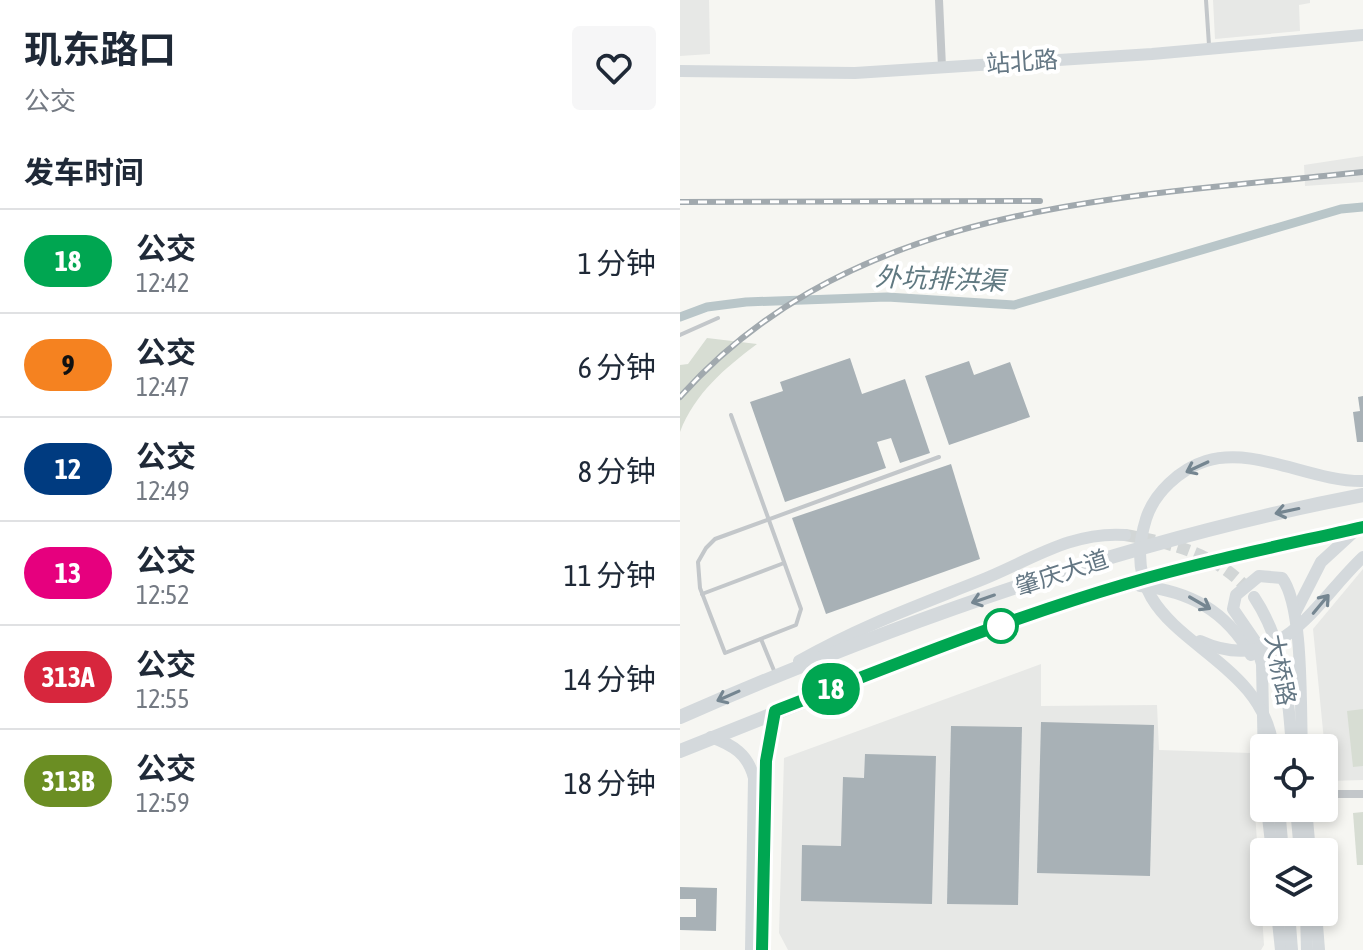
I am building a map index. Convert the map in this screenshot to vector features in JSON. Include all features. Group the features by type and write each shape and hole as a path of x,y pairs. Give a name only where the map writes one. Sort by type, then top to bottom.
{"highway":[{"name":"肇庆大道","path":"680,717 776,675 1053,575 1233,522 1363,495"},
{"name":"肇庆大道","path":"680,751 911,659 1126,584 1244,552 1360,527"}],"main road":[{"name":"站北路","path":"680,71 855,73 1209,49 1363,35"},
{"path":"1268,734 1259,706 1238,676 1161,615 1139,568 1139,541 1151,504 1174,478 1206,461 1236,458 1359,481"},
{"path":"1295,613 1321,562 1360,527"},
{"path":"776,675 879,618 983,580 1079,537 1125,535"},
{"path":"1179,632 1231,650 1264,647 1283,640 1311,616 1363,557"},
{"path":"1264,734 1264,679 1255,641 1233,609 1236,595 1251,580 1269,574 1282,578 1290,588 1295,613 1301,734"},
{"path":"1126,584 1171,589 1200,600 1240,637 1264,679"},
{"name":"大桥路","path":"1254,597 1270,622 1279,646 1287,682 1291,734"},
{"path":"762,950 766,761 775,711"},
{"path":"711,737 732,745 744,756 754,778 751,950"},
{"path":"1279,926 1282,948"},
{"path":"1282,948 1286,926"},
{"path":"1306,926 1307,950"},
{"path":"1317,926 1319,950"}],"street":[{"path":"939,0 942,67"},
{"path":"1338,794 1363,794"}],"lane":[{"path":"1206,0 1209,49"},
{"path":"680,335 718,318"},
{"path":"731,415 769,520 784,563 801,609 796,625 725,653 702,594 698,562 715,539 769,520 939,457"},
{"path":"702,594 784,563"},
{"path":"761,639 776,675"}],"shaded area":[{"path":"680,0 709,0 710,54 680,56"},
{"path":"1213,0 1310,0 1310,3 1299,5 1300,31 1215,39"},
{"path":"1363,156 1363,182 1305,186 1304,165"},
{"path":"707,338 757,344 703,393 680,432 680,365 688,364"},
{"path":"1363,569 1363,780 1338,781 1338,734 1323,734 1313,629"},
{"path":"1041,664 1041,706 1157,705 1159,750 1250,753 1250,822 1256,822 1257,838 1250,838 1250,926 1263,926 1264,945 1261,950 788,950 779,933 784,758"},
{"path":"1363,709 1363,766 1353,767 1347,711"},
{"path":"1363,812 1363,865 1357,865 1353,813"}],"building":[{"path":"850,358 862,394 905,379 930,453 900,463 891,438 877,442 886,468 785,502 750,402 783,391 780,382"},
{"path":"969,361 974,375 1010,362 1030,417 949,445 925,376"},
{"path":"1363,396 1363,442 1357,442 1353,412 1360,411 1358,397"},
{"path":"951,464 980,559 826,614 792,518"},
{"path":"1041,722 1154,725 1150,876 1037,873"},
{"path":"951,726 1022,727 1018,905 947,904"},
{"path":"865,754 936,756 932,904 801,901 802,845 841,846 843,777 864,778"},
{"path":"680,887 717,888 716,931 680,930 680,917 696,917 696,899 680,899"}],"waterway":[{"name":"外坑排洪渠","path":"680,317 707,307 746,302 887,297 1014,305 1341,209 1363,207"}],"tunnel":[{"path":"1125,535 1161,542 1210,560 1225,569 1252,594"}],"railway":[{"path":"680,397 750,332 827,283 909,247 997,221 1087,203 1363,172"},
{"path":"680,202 1040,201"}],"bus line":[{"name":"18","path":"762,950 766,761 775,711 911,659 1126,584 1244,552 1363,527"}]}
